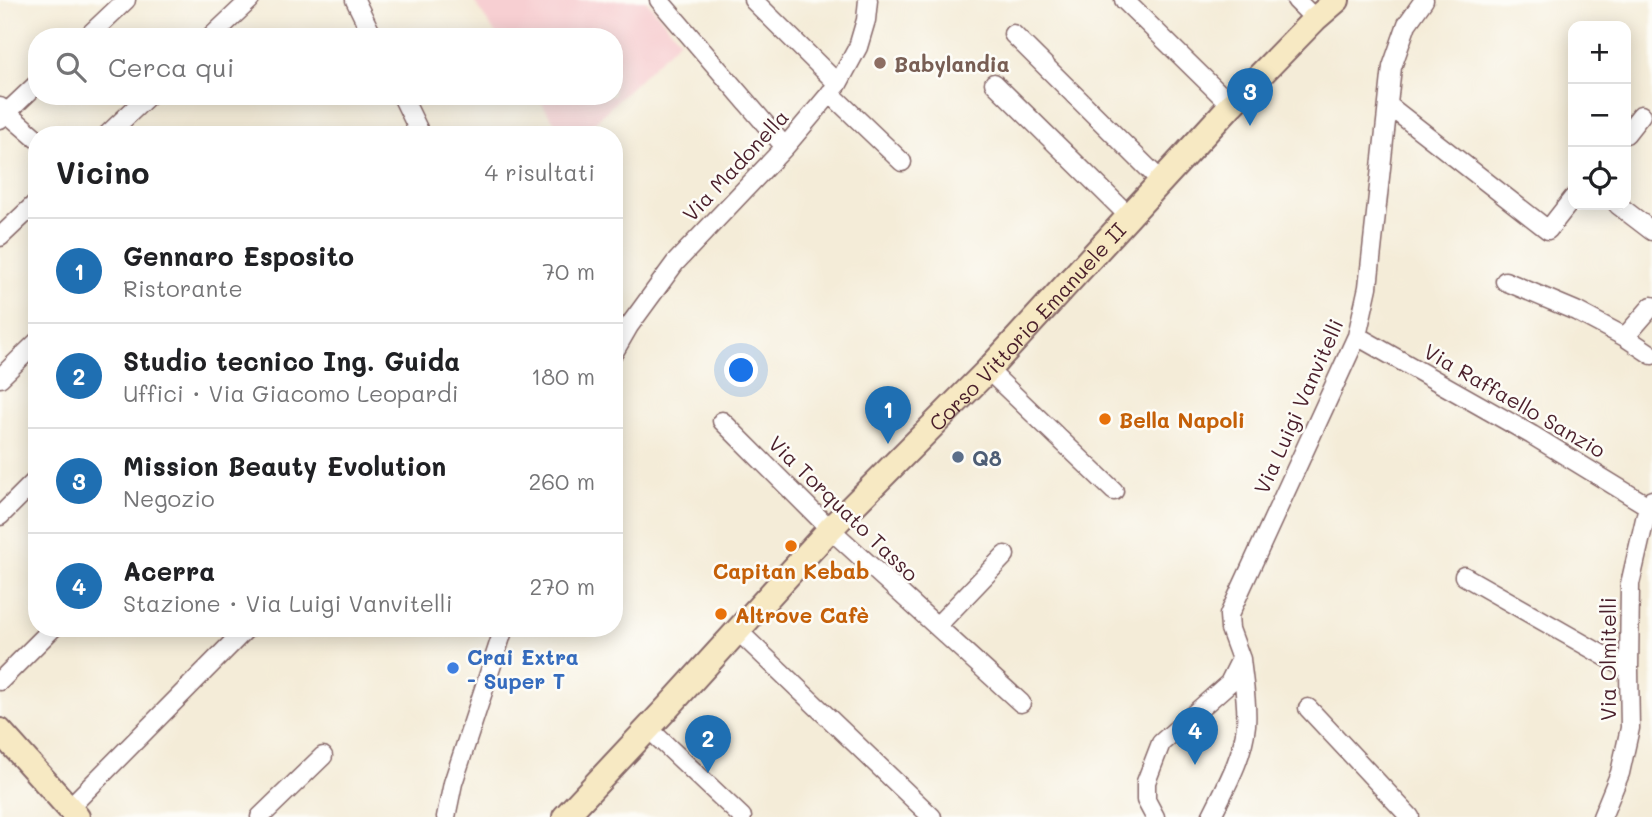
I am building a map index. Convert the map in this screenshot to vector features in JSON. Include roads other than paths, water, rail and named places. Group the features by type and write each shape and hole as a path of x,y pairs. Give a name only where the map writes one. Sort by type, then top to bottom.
{"main road":[{"name":"Corso Vittorio Emanuele II","path":"565,817 830,528 988,370 1231,106 1315,19 1337,0"},
{"path":"0,731 73,812"}],"street":[{"path":"96,28 126,0"},
{"path":"220,28 250,0"},
{"path":"355,0 369,28"},
{"path":"659,0 785,147"},
{"path":"753,0 902,162"},
{"name":"Via Madonella","path":"623,336 675,263 785,147 834,88 858,47 866,20 868,0"},
{"path":"1124,0 1231,106"},
{"path":"1296,0 1315,19"},
{"name":"Via Luigi Vanvitelli","path":"1211,817 1235,767 1247,722 1241,659 1230,629 1229,615 1357,336 1368,287 1392,67 1407,24 1424,0"},
{"path":"1013,34 1162,182"},
{"path":"994,83 1129,216"},
{"path":"28,91 2,113 28,132"},
{"path":"116,126 139,105"},
{"path":"406,105 417,126"},
{"path":"1388,106 1548,229 1568,204"},
{"path":"1631,128 1641,115"},
{"path":"1625,210 1652,231"},
{"path":"0,237 28,211"},
{"path":"1505,281 1576,311 1652,355"},
{"path":"1625,337 1652,306"},
{"name":"Via Raffaello Sanzio","path":"1357,336 1650,503"},
{"path":"0,378 28,351"},
{"path":"988,370 1114,491"},
{"name":"Via Torquato Tasso","path":"722,421 830,528 1021,703"},
{"path":"0,516 28,488"},
{"name":"Via Olmitelli","path":"1602,817 1619,773 1630,728 1630,584 1650,503"},
{"path":"937,626 1005,555"},
{"path":"1464,576 1629,670"},
{"path":"737,630 932,817"},
{"path":"0,681 44,637"},
{"path":"73,812 238,637"},
{"path":"446,817 453,783 501,637"},
{"path":"1155,817 1146,800 1146,782 1161,743 1229,684 1241,659"},
{"path":"1308,709 1410,817"},
{"path":"648,728 742,817"},
{"path":"260,817 323,756"}],"place":[{"name":"Babylandia","path":"880,63"},
{"name":"Mission Beauty Evolution","path":"1250,126"},
{"name":"Bella Napoli","path":"1105,419"},
{"name":"Gennaro Esposito","path":"888,444"},
{"name":"Q8","path":"958,457"},
{"name":"Capitan Kebab","path":"791,546"},
{"name":"Altrove Cafè","path":"721,614"},
{"name":"Crai Extra - Super T","path":"453,668"},
{"name":"Acerra","path":"1195,765"},
{"name":"Studio tecnico Ing. Guida","path":"708,773"}]}
